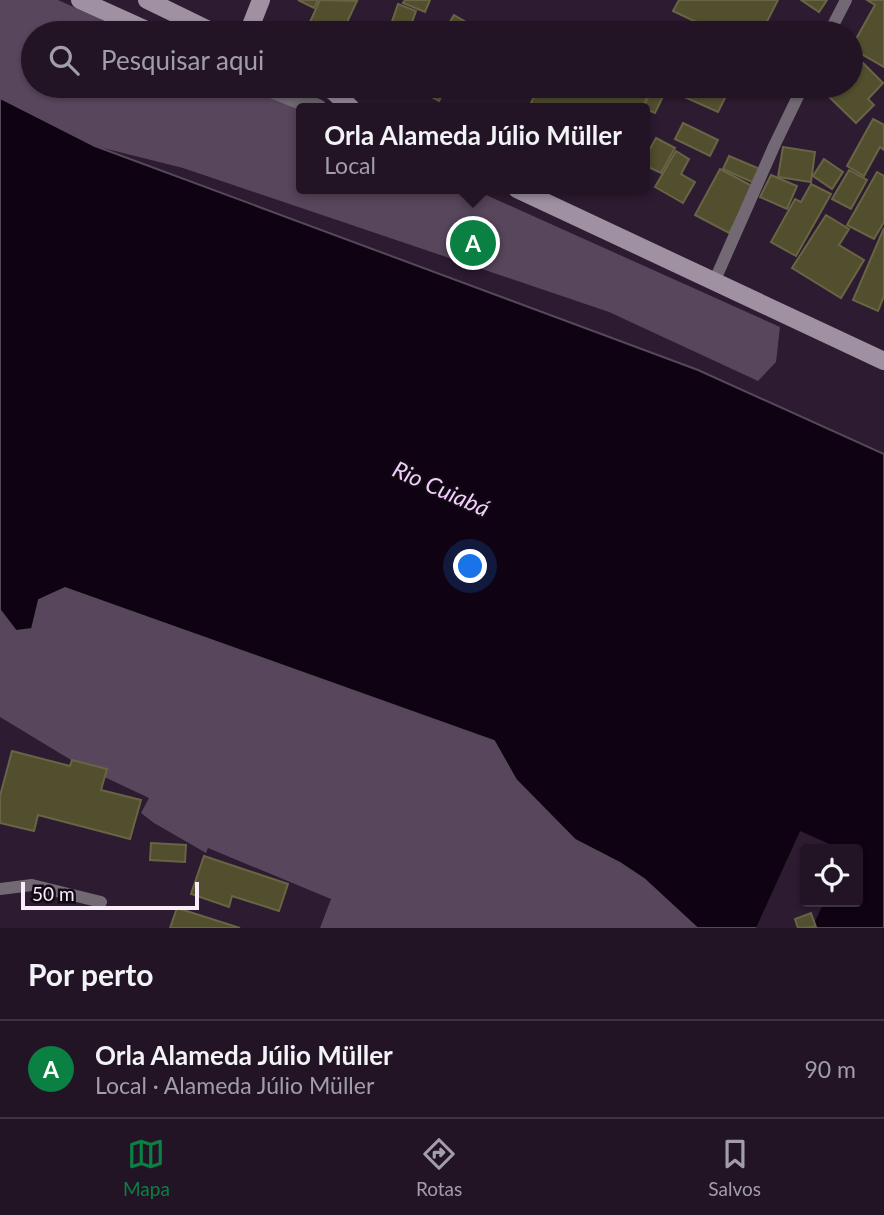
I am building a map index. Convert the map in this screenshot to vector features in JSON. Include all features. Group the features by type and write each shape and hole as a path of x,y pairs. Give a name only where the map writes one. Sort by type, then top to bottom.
{"main road":[{"path":"80,0 126,21"},
{"path":"147,0 174,5 197,21"},
{"path":"253,21 261,0"},
{"path":"528,194 884,361"}],"lane":[{"path":"835,21 846,0"},
{"path":"714,282 797,98"},
{"path":"0,889 32,885 100,901"}],"shaded area":[{"path":"0,0 58,0 104,21 21,21 21,98 273,98 296,109 296,194 484,194 780,327 776,362 758,381 609,312 183,168 95,146 0,98"},
{"path":"65,588 495,741 516,780 644,879 697,928 320,928 331,899 208,848 206,853 141,813 149,798 81,766 0,717 0,610 16,631 39,600"}],"water":[{"name":"Rio Cuiabá","path":"0,98 95,146 698,370 884,454 884,928 697,928 644,879 620,863 575,840 516,780 494,741 65,588 39,600 32,629 16,631 0,610"}],"pier":[{"path":"800,831 830,844 800,844 800,907 822,907 812,928 756,928"}],"building":[{"path":"298,0 318,0 314,8"},
{"path":"320,0 357,1 348,21 310,21"},
{"path":"405,0 430,0 425,12 403,3"},
{"path":"679,0 778,0 767,21 694,21 673,11"},
{"path":"801,0 827,0 819,12"},
{"path":"867,0 884,0 884,67 863,55 863,26 875,5"},
{"path":"398,4 416,11 412,21 392,21"},
{"path":"454,15 464,21 450,21"},
{"path":"863,63 883,83 868,99 874,105 856,123 830,98 863,98"},
{"path":"533,98 647,98 644,103 531,103"},
{"path":"648,98 662,98 655,113 650,111 650,103 646,103"},
{"path":"687,98 725,98 718,112"},
{"path":"873,119 884,125 884,150 880,147 864,176 847,166"},
{"path":"683,123 718,140 710,156 675,139"},
{"path":"656,138 675,148 661,173 650,168 650,149"},
{"path":"783,147 815,152 811,182 778,177"},
{"path":"676,151 689,159 681,174 695,182 683,203 655,187"},
{"path":"729,156 760,169 754,183 723,169"},
{"path":"824,159 843,172 832,189 813,176"},
{"path":"720,169 754,187 729,233 695,215"},
{"path":"849,170 867,180 851,209 832,199"},
{"path":"877,172 884,176 884,222 874,239 847,225"},
{"path":"771,175 797,186 787,209 760,197"},
{"path":"811,184 831,194 796,256 771,242 795,199 801,202"},
{"path":"826,215 849,229 839,245 864,260 841,298 792,268"},
{"path":"884,228 884,296 878,311 853,300"},
{"path":"12,751 70,766 72,760 107,769 101,790 141,800 130,839 38,815 34,831 0,823 0,796"},
{"path":"151,843 186,845 185,862 150,860"},
{"path":"204,856 288,884 279,911 232,896 229,907 191,894"},
{"path":"177,908 240,928 170,928"},
{"path":"811,913 816,927 798,928 795,919"}],"place":[{"name":"Orla Alameda Júlio Müller","path":"473,243"}]}
